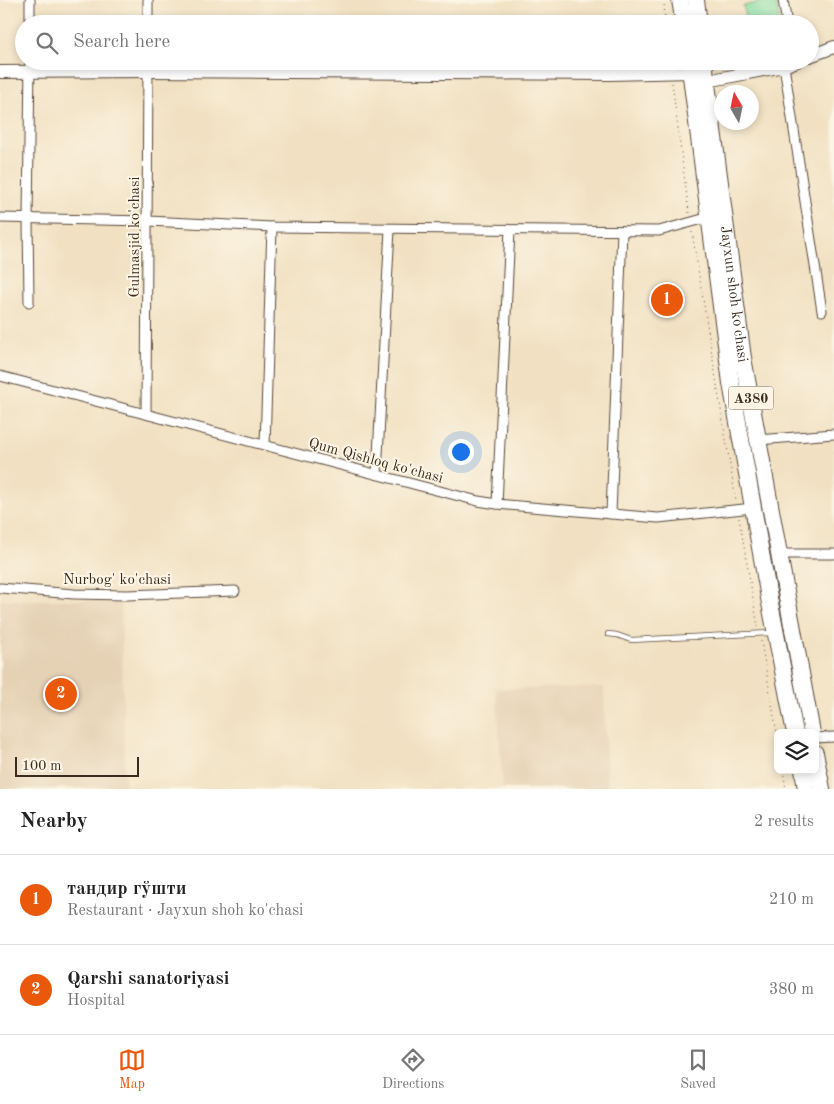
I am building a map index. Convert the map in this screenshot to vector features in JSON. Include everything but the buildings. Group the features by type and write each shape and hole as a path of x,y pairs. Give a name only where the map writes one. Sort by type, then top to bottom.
{"highway":[{"path":"680,0 682,15"},
{"path":"696,0 698,15"},
{"name":"Jayxun shoh ko'chasi","path":"691,70 745,509 762,556 768,633 794,729"},
{"name":"Jayxun shoh ko'chasi","path":"705,70 744,358 811,729"},
{"path":"803,774 806,789"},
{"path":"819,774 822,789"}],"street":[{"path":"30,0 30,15"},
{"path":"148,0 148,15"},
{"path":"783,0 786,15"},
{"path":"819,53 834,47"},
{"path":"0,72 15,70"},
{"path":"29,302 30,70"},
{"name":"Gulmasjid ko'chasi","path":"146,414 148,70"},
{"path":"378,70 609,74 671,73 679,70"},
{"path":"695,70 707,81 760,70"},
{"path":"794,70 822,311"},
{"path":"0,218 148,220 272,228 659,231 710,218"},
{"path":"265,444 272,228"},
{"path":"377,474 390,229"},
{"path":"497,504 510,230"},
{"path":"611,514 622,231"},
{"name":"Qum Qishloq ko'chasi","path":"0,376 478,501 658,518 745,509"},
{"path":"758,440 834,434"},
{"path":"762,556 779,553 834,554"},
{"name":"Nurbog' ko'chasi","path":"0,588 74,594 127,595 234,591"},
{"path":"819,738 834,736"}],"lane":[{"path":"608,634 631,640 768,633"}],"path":[{"path":"664,0 665,15"},
{"path":"671,73 690,223 768,633 777,729"},
{"path":"784,774 786,789"}],"shaded area":[{"path":"0,600 112,600 121,603 125,785 51,789 0,789"},
{"path":"604,687 607,789 503,789 496,689"}],"green space":[{"path":"776,0 778,15 744,15 743,6"}],"place":[{"name":"тандир гўшти","path":"667,300"},
{"name":"Qarshi sanatoriyasi","path":"61,694"}]}
